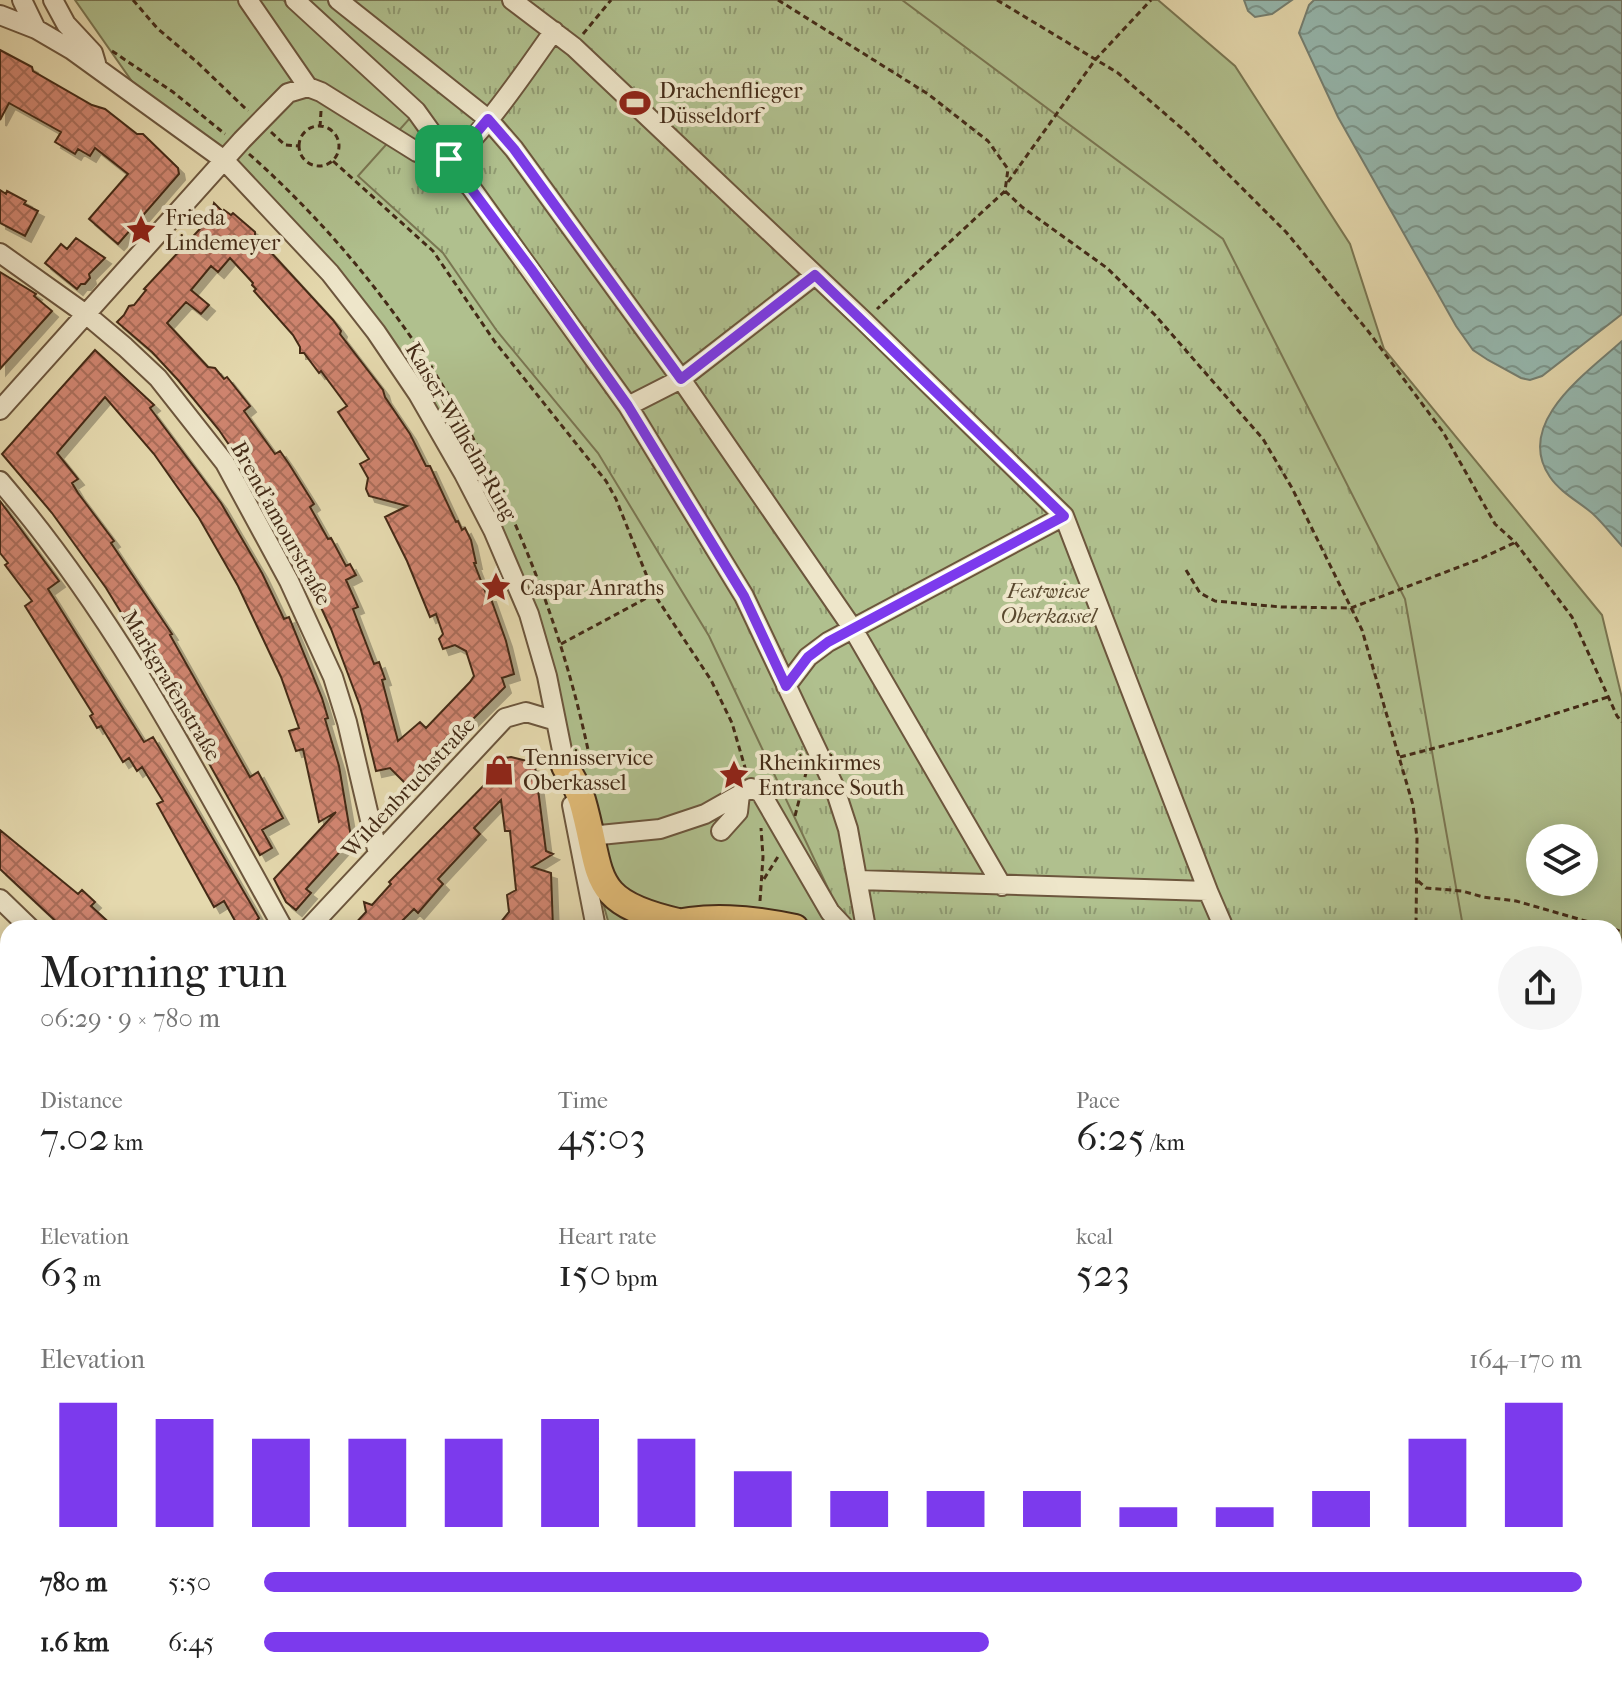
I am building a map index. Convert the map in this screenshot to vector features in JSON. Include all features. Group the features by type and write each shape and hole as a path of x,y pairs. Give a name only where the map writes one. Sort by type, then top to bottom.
{"highway":[{"path":"565,766 581,797 583,836 603,883 635,911 655,920"},
{"path":"714,920 761,914 776,920"}],"street":[{"path":"22,0 36,29"},
{"name":"Kaiser-Wilhelm-Ring","path":"36,29 53,0"},
{"name":"Kaiser-Wilhelm-Ring","path":"53,0 66,24 93,53 99,69"},
{"path":"248,0 308,87 434,159 449,159 467,144 554,31"},
{"path":"295,0 416,111 628,406 744,596 834,786 848,829 865,920"},
{"path":"338,0 488,119 514,149 681,379 853,629 1002,886"},
{"path":"512,0 574,47 864,321 1064,516 1221,920"},
{"name":"Kaiser-Wilhelm-Ring","path":"0,15 36,29 99,69 224,160 330,273 376,332 418,394 493,530 529,614 547,676 565,766"},
{"path":"0,410 224,160 288,93 308,87"},
{"name":"Brend'amourstraße","path":"0,253 87,315 158,378 225,463 265,536 333,677 351,737 378,854"},
{"path":"628,406 681,379 815,275"},
{"name":"Markgrafenstraße","path":"0,481 66,563 121,643 169,720 279,920"},
{"path":"786,686 808,657 853,629 1064,516"},
{"name":"Wildenbruchstraße","path":"316,920 505,718 526,712 556,721"},
{"path":"595,920 583,836 711,821 746,791 761,793 838,920"},
{"path":"858,880 1208,891"},
{"path":"0,899 22,920"}],"path":[{"path":"133,0 157,28 285,145 299,146"},
{"path":"574,47 611,0"},
{"path":"778,0 849,42 967,123 988,141 1008,169 1008,182"},
{"path":"997,0 1118,73 1186,132 1286,232 1368,331 1443,432 1495,524 1515,542 1572,617 1622,722"},
{"path":"864,321 1005,191 1008,182 1095,60 1151,0"},
{"path":"311,127 327,127 338,138 338,155 333,161 326,166 313,166 301,155 300,139 311,127"},
{"path":"333,161 433,251 495,342 594,464 616,499 654,594 718,694 732,723 746,791"},
{"path":"1005,191 1022,207 1107,268 1155,315 1263,439 1292,488 1351,608 1374,665 1413,805 1418,881 1416,920"},
{"path":"1186,570 1200,593 1215,601 1281,607 1351,608 1468,564 1515,542"},
{"path":"561,644 654,594"},
{"path":"1400,757 1500,731 1608,697"},
{"path":"762,883 789,839 807,768"},
{"path":"760,827 763,857 761,914"},
{"path":"1418,881 1426,888 1516,901 1581,920"}],"green space":[{"name":"Festwiese Oberkassel","path":"75,0 1158,0 1235,66 1350,244 1384,349 1602,615 1622,698 1622,920 608,920 500,532 331,272 145,100"},
{"name":"Festwiese Oberkassel","path":"283,0 902,0 1223,239 1405,599 1462,920 842,918 709,636 598,453 497,331 443,253 358,176 420,107"}],"water":[{"path":"1244,0 1292,0 1272,14 1255,17 1248,11"},
{"path":"1314,0 1622,0 1622,314 1542,376 1530,380 1521,378 1473,350 1456,326 1338,117 1299,33 1309,5"},
{"path":"1622,341 1622,546 1596,517 1550,477 1541,457 1541,437 1559,400"}],"building":[{"path":"0,50 92,105 105,109 137,134 143,134 178,168 179,174 118,244 89,219 128,174 95,148 90,156 78,149 75,154 55,142 61,132 9,103 0,120"},
{"path":"0,190 26,201 24,204 38,211 25,236 0,223"},
{"path":"214,203 223,212 233,213 255,232 333,320 340,334 383,390 426,466 430,466 456,522 462,530 465,528 471,540 474,563 506,641 514,674 502,678 505,687 406,784 390,768 376,771 360,706 331,629 293,547 265,498 219,430 178,380 117,322 211,217","holes":["230,258 253,283 254,291 293,335 300,353 304,353 319,373 321,371 347,406 338,412 369,459 360,464 368,478 366,489 369,496 407,506 385,517 430,617 436,614 443,634 439,639 443,649 455,645 466,651 474,676 426,728 420,722 398,741 382,680 385,679 379,662 374,664 353,609 358,607 346,580 356,575 350,564 346,566 331,538 328,539 310,507 314,504 280,451 275,454 244,411 250,406 227,377 224,379 215,368 208,367 167,323 186,302 201,314 209,305 191,290 211,266 218,272"]},
{"path":"76,238 105,258 89,274 90,278 85,284 77,289 45,263 61,244 67,249"},
{"path":"0,272 36,294 34,296 52,311 0,369"},
{"path":"95,350 154,405 150,408 221,503 262,573 284,619 289,617 322,698 339,766 352,843 347,849 344,847 306,889 311,893 296,910 286,902 274,879 336,812 319,822 303,749 296,751 289,731 299,728 281,677 238,586 199,518 154,454 105,397 57,453 78,479 72,483 78,493 114,541 111,543 172,634 250,777 258,772 283,818 262,830 272,848 260,855 162,679 106,588 52,513 2,454"},
{"path":"0,501 59,581 48,589 144,742 153,737 259,918 257,920 235,920 224,901 214,907 157,804 163,801 142,767 137,771 129,758 123,762 101,726 97,728 90,716 93,714 25,606 32,601 5,565 8,563 0,553"},
{"path":"504,758 527,761 526,764 535,766 546,851 553,854 532,867 551,873 553,920 502,920 509,912 507,895 516,890 510,831 505,831 501,800 474,828 480,834 438,879 443,884 418,913 414,909 403,920 358,920 366,912 364,902 372,905 391,884 389,882 496,773 493,770"},
{"path":"0,830 78,894 82,890 95,902 91,906 106,920 54,920 0,869"}],"place":[{"name":"Drachenflieger Düsseldorf","path":"635,103"},
{"name":"Frieda Lindemeyer","path":"141,230"},
{"name":"Caspar Anraths","path":"496,587"},
{"name":"Tennisservice Oberkassel","path":"499,770"},
{"name":"Rheinkirmes Entrance South","path":"734,775"}],"route":[{"path":"488,119 514,149 681,379 815,275 1064,516 828,642 808,657 786,686 744,596 628,406 449,159 467,144 488,119"}]}
